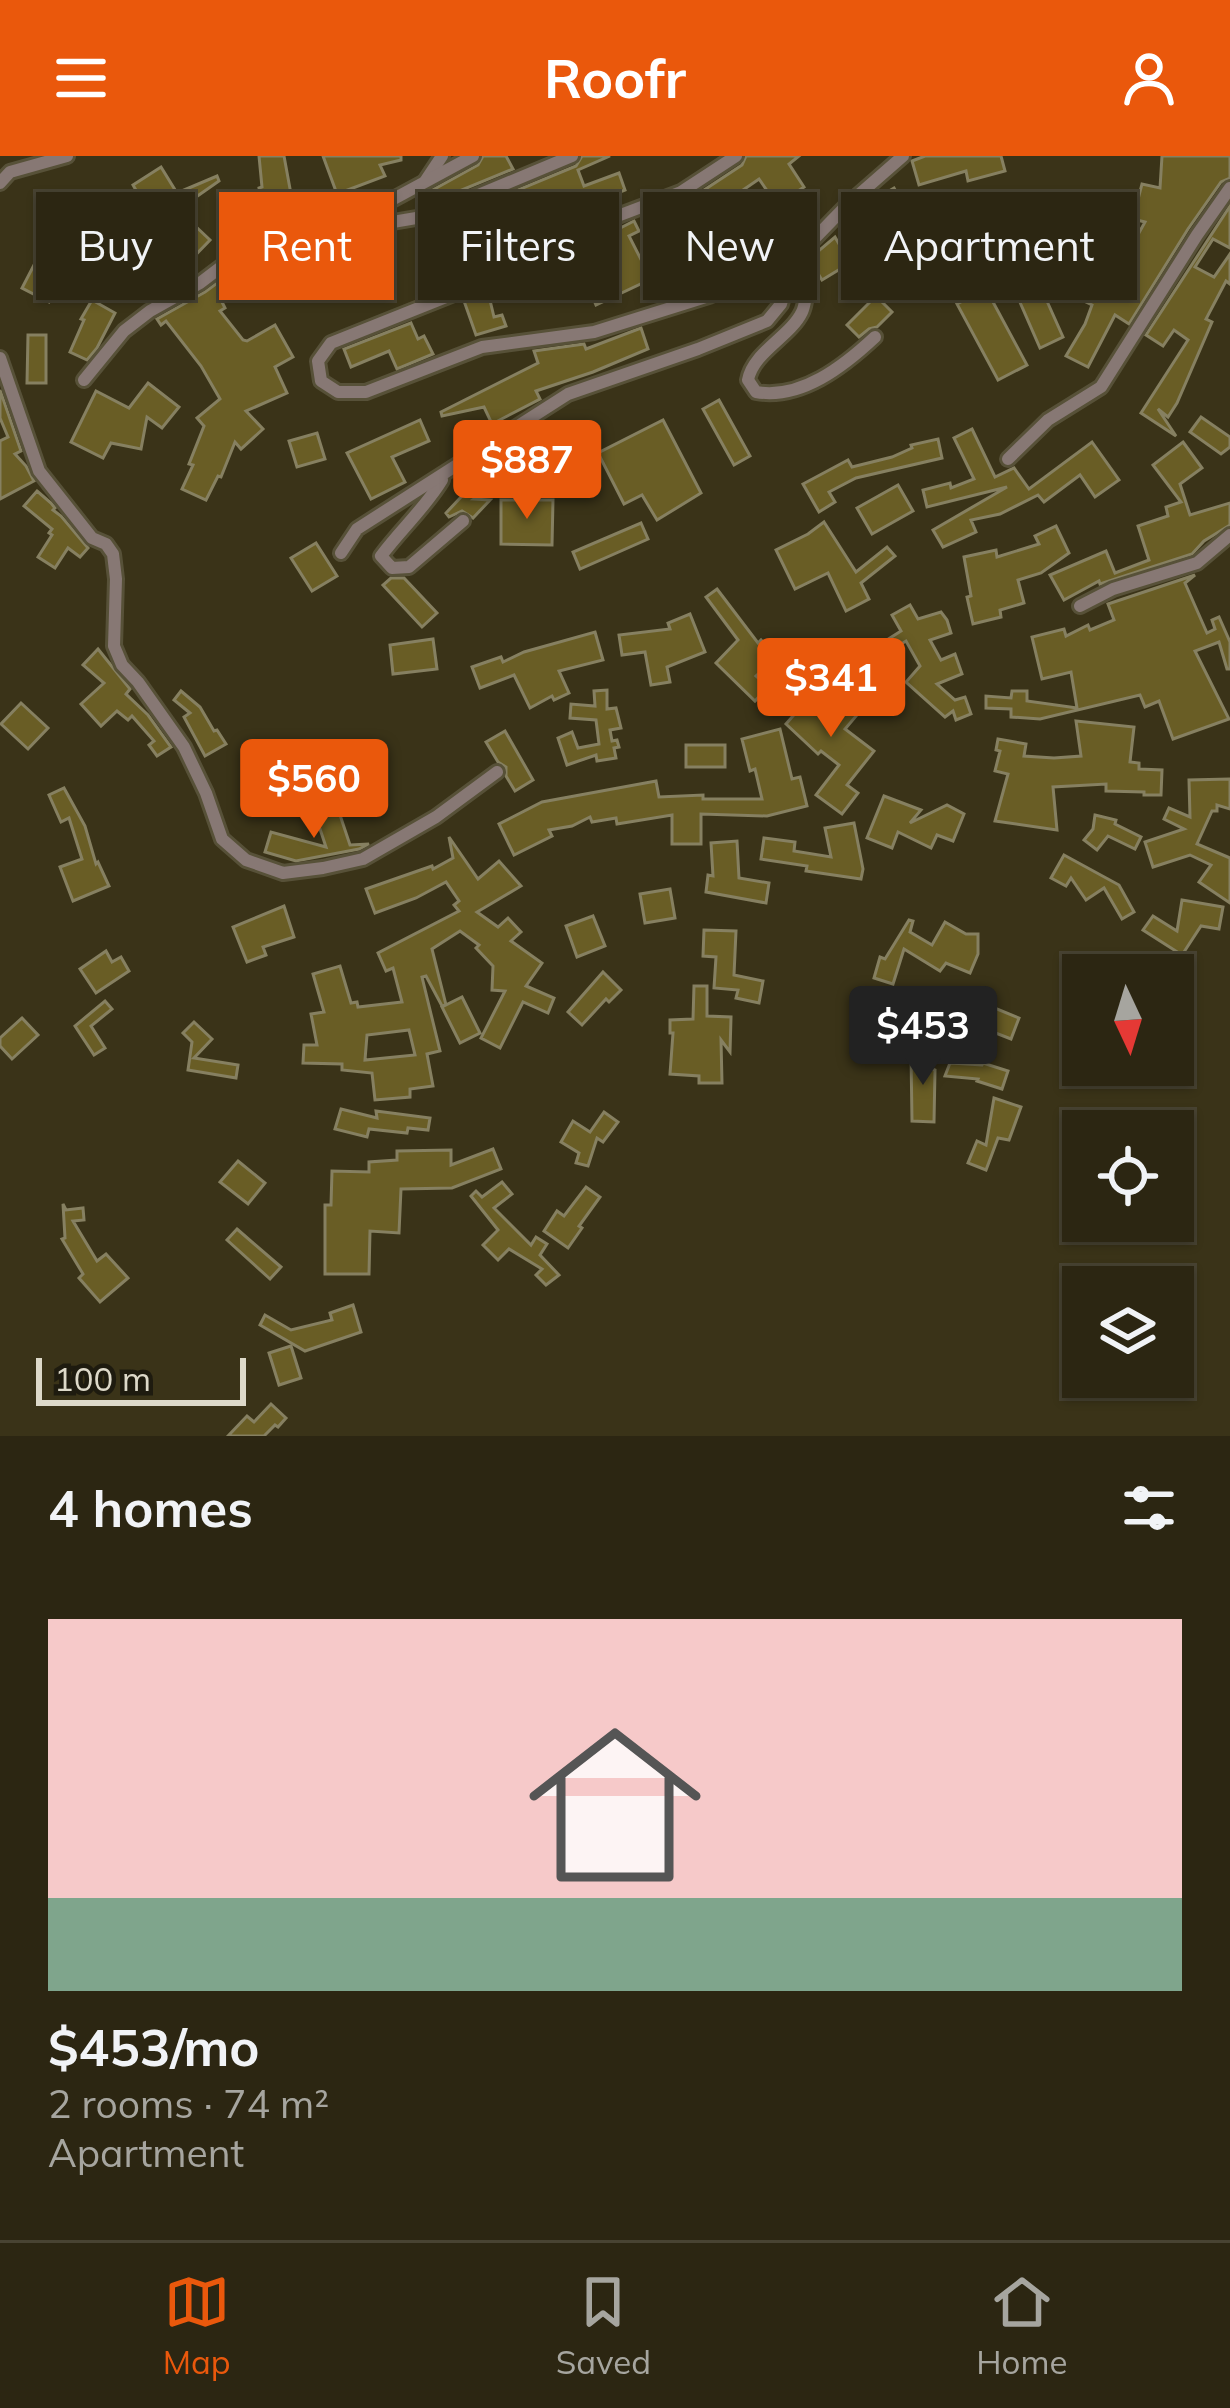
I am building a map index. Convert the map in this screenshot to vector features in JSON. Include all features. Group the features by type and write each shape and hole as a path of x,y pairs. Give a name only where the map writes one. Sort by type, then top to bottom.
{"street":[{"path":"0,183 10,172 67,156"},
{"path":"425,181 442,156"},
{"path":"394,198 472,156"},
{"path":"394,222 428,216 572,156"},
{"path":"678,192 736,156"},
{"path":"817,240 847,205 903,156"},
{"path":"1008,459 1048,420 1101,387 1230,188"},
{"path":"643,206 529,264 331,343 318,361 321,380 338,392 367,392 482,347 594,332 696,300"},
{"path":"84,380 124,331 219,267"},
{"path":"341,553 357,529 568,394 766,321 781,300"},
{"path":"805,300 802,312 780,340 750,368 748,380 756,392 770,395 799,390 853,358 875,337"},
{"path":"0,358 39,471 92,538 106,544 113,554 113,646 122,665 184,747 222,838 245,860 283,873 363,859 436,817 497,772"},
{"path":"446,474 427,504 381,556 392,568 409,567 464,521"},
{"path":"1080,606 1113,589 1197,562 1230,535"}],"building":[{"path":"259,156 284,156 291,192 260,192"},
{"path":"323,156 401,156 401,160 380,165 385,176 336,192"},
{"path":"483,156 506,156 513,169 457,192 429,192 478,165"},
{"path":"582,156 610,156 578,170 584,186 619,173 625,190 513,192 576,166"},
{"path":"746,156 799,156 789,164 804,187 796,192 768,192 759,179 740,192 701,192 742,165"},
{"path":"925,156 1001,156 1005,171 968,181 966,171 919,185 912,161"},
{"path":"1162,156 1230,156 1230,178 1221,182 1188,229 1129,324 1115,315 1088,367 1066,356 1092,305 1082,300 1137,300 1137,236 1145,222 1137,220 1137,203 1142,184 1160,188"},
{"path":"161,167 176,192 137,192 133,185"},
{"path":"217,176 219,181 195,198 195,192 179,192"},
{"path":"1230,206 1230,248 1213,239 1195,267 1214,277 1230,254 1230,284 1226,281 1206,319 1212,322 1177,403 1168,417 1158,409 1176,436 1141,413 1188,340 1174,330 1163,346 1146,335"},
{"path":"634,221 639,231 629,236 643,263 643,283 619,294 619,229"},
{"path":"195,226 210,240 195,256"},
{"path":"835,237 841,247 841,268 822,280 817,252"},
{"path":"35,263 36,264 36,295 22,288"},
{"path":"219,282 219,300 225,308 220,311 243,340 275,325 293,357 275,367 287,393 246,411 263,429 241,449 235,442 206,500 182,489 204,426 197,418 220,399 166,321 161,325 157,319"},
{"path":"92,300 115,313 87,360 70,352"},
{"path":"490,300 494,317 502,315 506,326 476,335 464,301"},
{"path":"872,300 880,300 892,312 859,337 847,325"},
{"path":"992,300 1027,365 998,380 957,304"},
{"path":"1019,300 1046,300 1063,337 1040,348"},
{"path":"411,323 433,354 397,369 389,351 351,367 344,349"},
{"path":"641,328 648,349 536,391 540,399 492,424 484,407 442,416 441,412 538,363 534,351 584,344 586,349"},
{"path":"28,335 46,335 46,383 27,383"},
{"path":"148,383 179,407 162,428 147,417 141,449 111,443 103,458 71,442 96,391 129,408"},
{"path":"0,390 21,451 15,454 34,481 0,499 0,441 8,437 0,418"},
{"path":"719,400 750,456 734,465 703,409"},
{"path":"1201,417 1230,437 1230,447 1221,454 1190,432"},
{"path":"420,420 429,441 392,457 405,482 371,499 347,453"},
{"path":"663,420 701,493 657,520 642,495 624,504 598,453"},
{"path":"972,429 995,477 1014,468 1029,489 1092,442 1119,480 1095,497 1080,475 1044,502 1038,495 1000,514 971,520 976,532 943,547 933,530 1007,487 927,507 923,490 950,483 951,488 974,479 954,438"},
{"path":"317,433 325,459 297,467 289,441"},
{"path":"938,439 942,458 856,478 829,492 835,502 819,512 803,484 848,460 852,467"},
{"path":"1183,442 1202,468 1180,484 1190,515 1230,503 1230,525 1192,554 1099,581 1064,600 1050,575 1106,551 1115,573 1149,560 1138,526 1168,516 1166,507 1181,502 1153,465"},
{"path":"509,444 524,465 474,499 490,500 473,518 462,511 449,517 446,513 477,480 470,469"},
{"path":"898,485 913,511 872,534 857,508"},
{"path":"37,491 88,548 80,557 68,548 55,568 38,557 52,529 24,506"},
{"path":"501,500 553,500 552,545 501,544"},
{"path":"824,522 856,572 887,547 895,556 861,583 869,599 846,611 828,573 795,589 776,550"},
{"path":"641,523 648,539 580,569 573,552"},
{"path":"1056,526 1069,553 1041,573 1018,580 1024,603 1000,610 1001,617 973,624 964,557 996,550 997,557 1039,544 1035,536"},
{"path":"316,543 337,576 312,591 291,558"},
{"path":"1195,575 1185,583 1207,633 1215,629 1212,620 1219,617 1230,642 1230,669 1219,642 1195,651 1229,719 1173,739 1159,701 1145,707 1140,695 1040,719 1011,717 1011,709 986,708 986,696 1011,698 1012,691 1027,691 1027,701 1077,708 1071,672 1042,679 1032,637 1064,629 1066,636 1088,625 1090,630 1114,620 1108,604"},
{"path":"391,578 404,578 437,613 422,627 383,585"},
{"path":"717,589 758,643 761,640 777,657 756,676 768,687 755,701 716,663 738,640 706,597"},
{"path":"910,605 918,619 941,612 947,620 951,633 930,640 941,660 955,654 962,674 937,684 955,700 965,697 971,714 956,720 953,711 945,717 906,682 920,666 906,641 885,654 879,645 901,631 892,615"},
{"path":"690,614 705,652 667,667 670,682 651,685 645,652 622,655 619,635 670,629 668,623"},
{"path":"595,632 603,660 559,671 569,693 530,708 514,675 480,688 472,667 501,657 503,662"},
{"path":"433,639 437,669 393,674 390,645"},
{"path":"98,649 130,689 126,694 171,747 157,756 149,745 154,741 132,716 128,720 117,711 101,726 81,704 104,683 83,665"},
{"path":"811,675 857,715 845,729 874,751 847,785 858,793 842,814 816,795 839,765 821,751 818,754 786,724 807,700 797,691"},
{"path":"607,690 607,709 616,708 621,728 610,730 619,747 614,748 616,758 597,761 596,755 567,765 558,738 572,732 578,748 599,744 596,720 570,718 571,704 595,706 594,691"},
{"path":"181,691 200,707 226,744 205,756 184,717 190,713 174,700"},
{"path":"21,703 48,728 28,749 1,724"},
{"path":"1076,721 1134,727 1130,762 1139,763 1139,769 1162,770 1161,795 1106,791 1106,784 1053,787 1057,830 995,821 1008,774 995,771 998,739 1026,744 1024,756 1081,756"},
{"path":"780,729 792,779 800,777 807,806 767,816 701,814 701,844 672,844 672,815 617,824 616,818 592,822 590,817 549,830 552,836 514,855 499,824 542,802 656,781 659,797 762,799 742,739"},
{"path":"505,731 533,780 515,791 506,767 486,742"},
{"path":"686,745 725,745 725,767 686,767"},
{"path":"1230,779 1230,809 1217,805 1197,844 1230,858 1230,903 1199,882 1211,865 1190,855 1153,867 1145,842 1184,829 1164,819 1169,808 1190,817 1189,780"},
{"path":"64,788 109,886 73,901 60,867 82,859 69,818 61,822 49,795"},
{"path":"884,796 921,810 910,823 947,805 964,814 953,841 937,835 931,848 898,832 892,848 867,838"},
{"path":"338,809 350,845 369,844 296,861 265,852 271,832 326,847 316,817"},
{"path":"1095,815 1116,820 1115,824 1141,837 1135,849 1108,836 1097,850 1084,840 1093,829"},
{"path":"854,823 861,879 761,859 764,838 795,842 794,851 831,857 825,828"},
{"path":"449,837 478,879 499,861 521,886 477,912 498,927 508,918 521,932 511,941 542,963 526,986 554,998 548,1013 523,1002 500,1048 481,1038 505,991 492,990 493,966 476,948 479,945 460,931 432,949 446,1005 442,1006 426,976 422,977 440,1051 427,1054 433,1086 410,1089 410,1097 375,1100 372,1073 342,1070 342,1064 303,1063 304,1045 317,1045 311,1014 324,1012 313,974 340,966 351,1003 357,1002 358,1007 402,1002 393,968 386,971 378,953 459,911 454,905 459,901 446,882 375,913 366,889 433,869 453,858","holes":["409,1030 415,1055 365,1060 367,1035"]},
{"path":"737,841 739,878 769,883 766,903 706,892 708,875 713,876 711,843"},
{"path":"1064,855 1119,885 1134,912 1122,919 1104,888 1086,900 1071,878 1066,886 1051,878"},
{"path":"670,889 675,918 645,923 640,894"},
{"path":"1182,900 1223,907 1219,929 1201,926 1183,954 1143,930 1153,916 1177,931"},
{"path":"284,906 294,937 263,947 266,955 247,962 233,927"},
{"path":"593,916 605,946 577,957 566,926"},
{"path":"909,920 913,921 910,932 932,945 945,922 966,934 978,934 978,954 970,973 946,963 940,971 904,949 893,984 874,978 880,957 885,959"},
{"path":"704,930 736,931 734,975 763,981 759,1003 736,998 738,990 714,988 716,957 703,956"},
{"path":"106,951 112,962 121,957 129,971 96,993 80,969"},
{"path":"603,972 621,990 582,1025 568,1012"},
{"path":"694,986 707,986 707,1016 731,1017 730,1052 721,1040 722,1083 699,1083 699,1076 670,1074 670,1020 693,1019"},
{"path":"462,997 480,1033 460,1043 442,1007"},
{"path":"975,1000 1019,1018 1011,1039 967,1022"},
{"path":"105,1001 112,1009 91,1026 105,1048 94,1055 75,1026"},
{"path":"22,1018 38,1035 12,1059 0,1046 0,1038"},
{"path":"194,1022 212,1039 194,1058 238,1065 236,1078 188,1070 192,1042 183,1033"},
{"path":"911,1054 934,1055 930,1068 935,1070 934,1122 912,1121"},
{"path":"950,1063 983,1063 1008,1071 1002,1089 978,1079 945,1076"},
{"path":"994,1098 1021,1107 1009,1140 998,1138 986,1170 968,1163 977,1141 986,1145"},
{"path":"341,1109 377,1118 376,1111 430,1118 428,1130 369,1129 367,1137 335,1129"},
{"path":"604,1112 618,1122 603,1142 597,1138 588,1166 576,1163 579,1153 561,1142 573,1121 590,1132"},
{"path":"493,1149 501,1169 452,1188 401,1189 399,1233 370,1231 369,1274 325,1274 325,1205 331,1205 332,1171 369,1172 369,1162 397,1160 397,1151 451,1150 451,1165"},
{"path":"238,1161 265,1183 248,1204 220,1182"},
{"path":"502,1182 512,1194 494,1208 531,1245 536,1237 547,1244 540,1255 559,1275 546,1285 536,1275 542,1269 509,1249 498,1260 483,1245 498,1230 471,1196 476,1191 482,1197"},
{"path":"586,1187 600,1197 568,1248 544,1231 557,1211 564,1216"},
{"path":"63,1204 66,1210 83,1208 84,1220 73,1221 97,1261 106,1254 128,1278 100,1302 79,1278 83,1274 62,1239"},
{"path":"237,1229 281,1267 270,1279 227,1240"},
{"path":"353,1305 361,1332 305,1351 260,1325 265,1315 291,1330 332,1320 330,1313"},
{"path":"291,1346 301,1378 279,1385 269,1353"},
{"path":"271,1404 286,1418 278,1427 264,1436 228,1436 247,1416 254,1422"}]}
